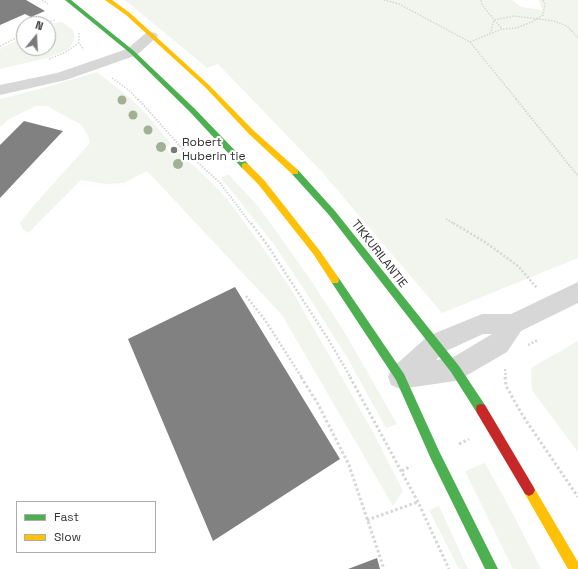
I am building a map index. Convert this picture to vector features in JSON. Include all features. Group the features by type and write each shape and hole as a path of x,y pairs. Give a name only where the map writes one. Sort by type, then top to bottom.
{"main road":[{"path":"68,0 112,43 132,52 192,110 225,147 261,182 317,253 400,377 435,455 492,569"},
{"name":"TIKKURILANTIE","path":"108,0 128,14 207,86 251,132 287,164 332,213 455,369 493,428 575,569"}],"street":[{"path":"112,43 151,36"},
{"path":"0,90 61,77 132,52 151,36"},
{"path":"0,78 56,64 76,50"},
{"path":"400,377 436,344 482,324 513,324 578,292"},
{"path":"400,377 455,369 499,344 513,324"}],"path":[{"path":"384,0 399,4 470,42 578,176"},
{"path":"481,0 482,5 502,29"},
{"path":"470,42 502,29 516,28 537,19 543,15 545,4 543,0"},
{"path":"494,20 514,16 554,21 567,26 578,38"},
{"path":"490,34 494,20"},
{"path":"0,46 16,38"},
{"path":"47,60 76,50"},
{"path":"174,150 180,146 187,150 220,183 268,246 328,339 402,471 449,569"},
{"path":"446,219 486,242 518,266 552,305"},
{"path":"246,296 265,320 318,404 349,465 384,569"},
{"path":"526,346 544,336"},
{"path":"505,366 506,386 523,416 578,497"},
{"path":"402,471 493,428 523,416"},
{"path":"368,520 418,502"}],"shaded area":[{"path":"125,0 512,0 521,7 542,10 539,0 578,0 578,258 442,313 322,172 218,64 207,68"},
{"path":"62,22 73,30 75,37 73,43 67,50 56,54 56,23"},
{"path":"16,41 16,56 52,56 0,69 0,49"},
{"path":"97,72 130,98 146,114 171,144 166,148 173,156 180,153 215,186 227,199 261,245 291,289 373,432 403,491 393,506 282,315 147,171 124,183 107,184 81,180 29,232 23,230 20,223 35,204 89,144 89,138 82,125 47,106 36,106 9,119 0,127 0,99"},
{"path":"228,174 258,206 308,276 342,328 397,424 386,428 347,357 305,291 273,243 221,178"},
{"path":"578,341 578,452 532,390 531,368"},
{"path":"485,463 541,569 513,569 465,471"},
{"path":"439,506 468,569 459,569 429,510"}],"building":[{"path":"0,0 26,0 45,11 33,16 25,14 16,16 16,18 0,25"},
{"path":"24,121 63,131 0,198 0,145"},
{"path":"235,287 340,459 213,541 128,339"},
{"path":"377,558 380,569 348,569"}],"traffic: fast":[{"path":"68,0 132,52 192,110 245,166"},
{"path":"295,172 332,213 455,369 481,409"},
{"path":"335,280 400,377 435,455 492,569"}],"traffic: slow":[{"path":"108,0 128,14 207,86 251,132 295,172"},
{"path":"245,166 261,182 317,253 335,280"},
{"path":"529,490 575,569"}],"traffic: jam":[{"path":"481,409 529,490"}],"place":[{"name":"Robert Huberin tie","path":"174,150"}]}
